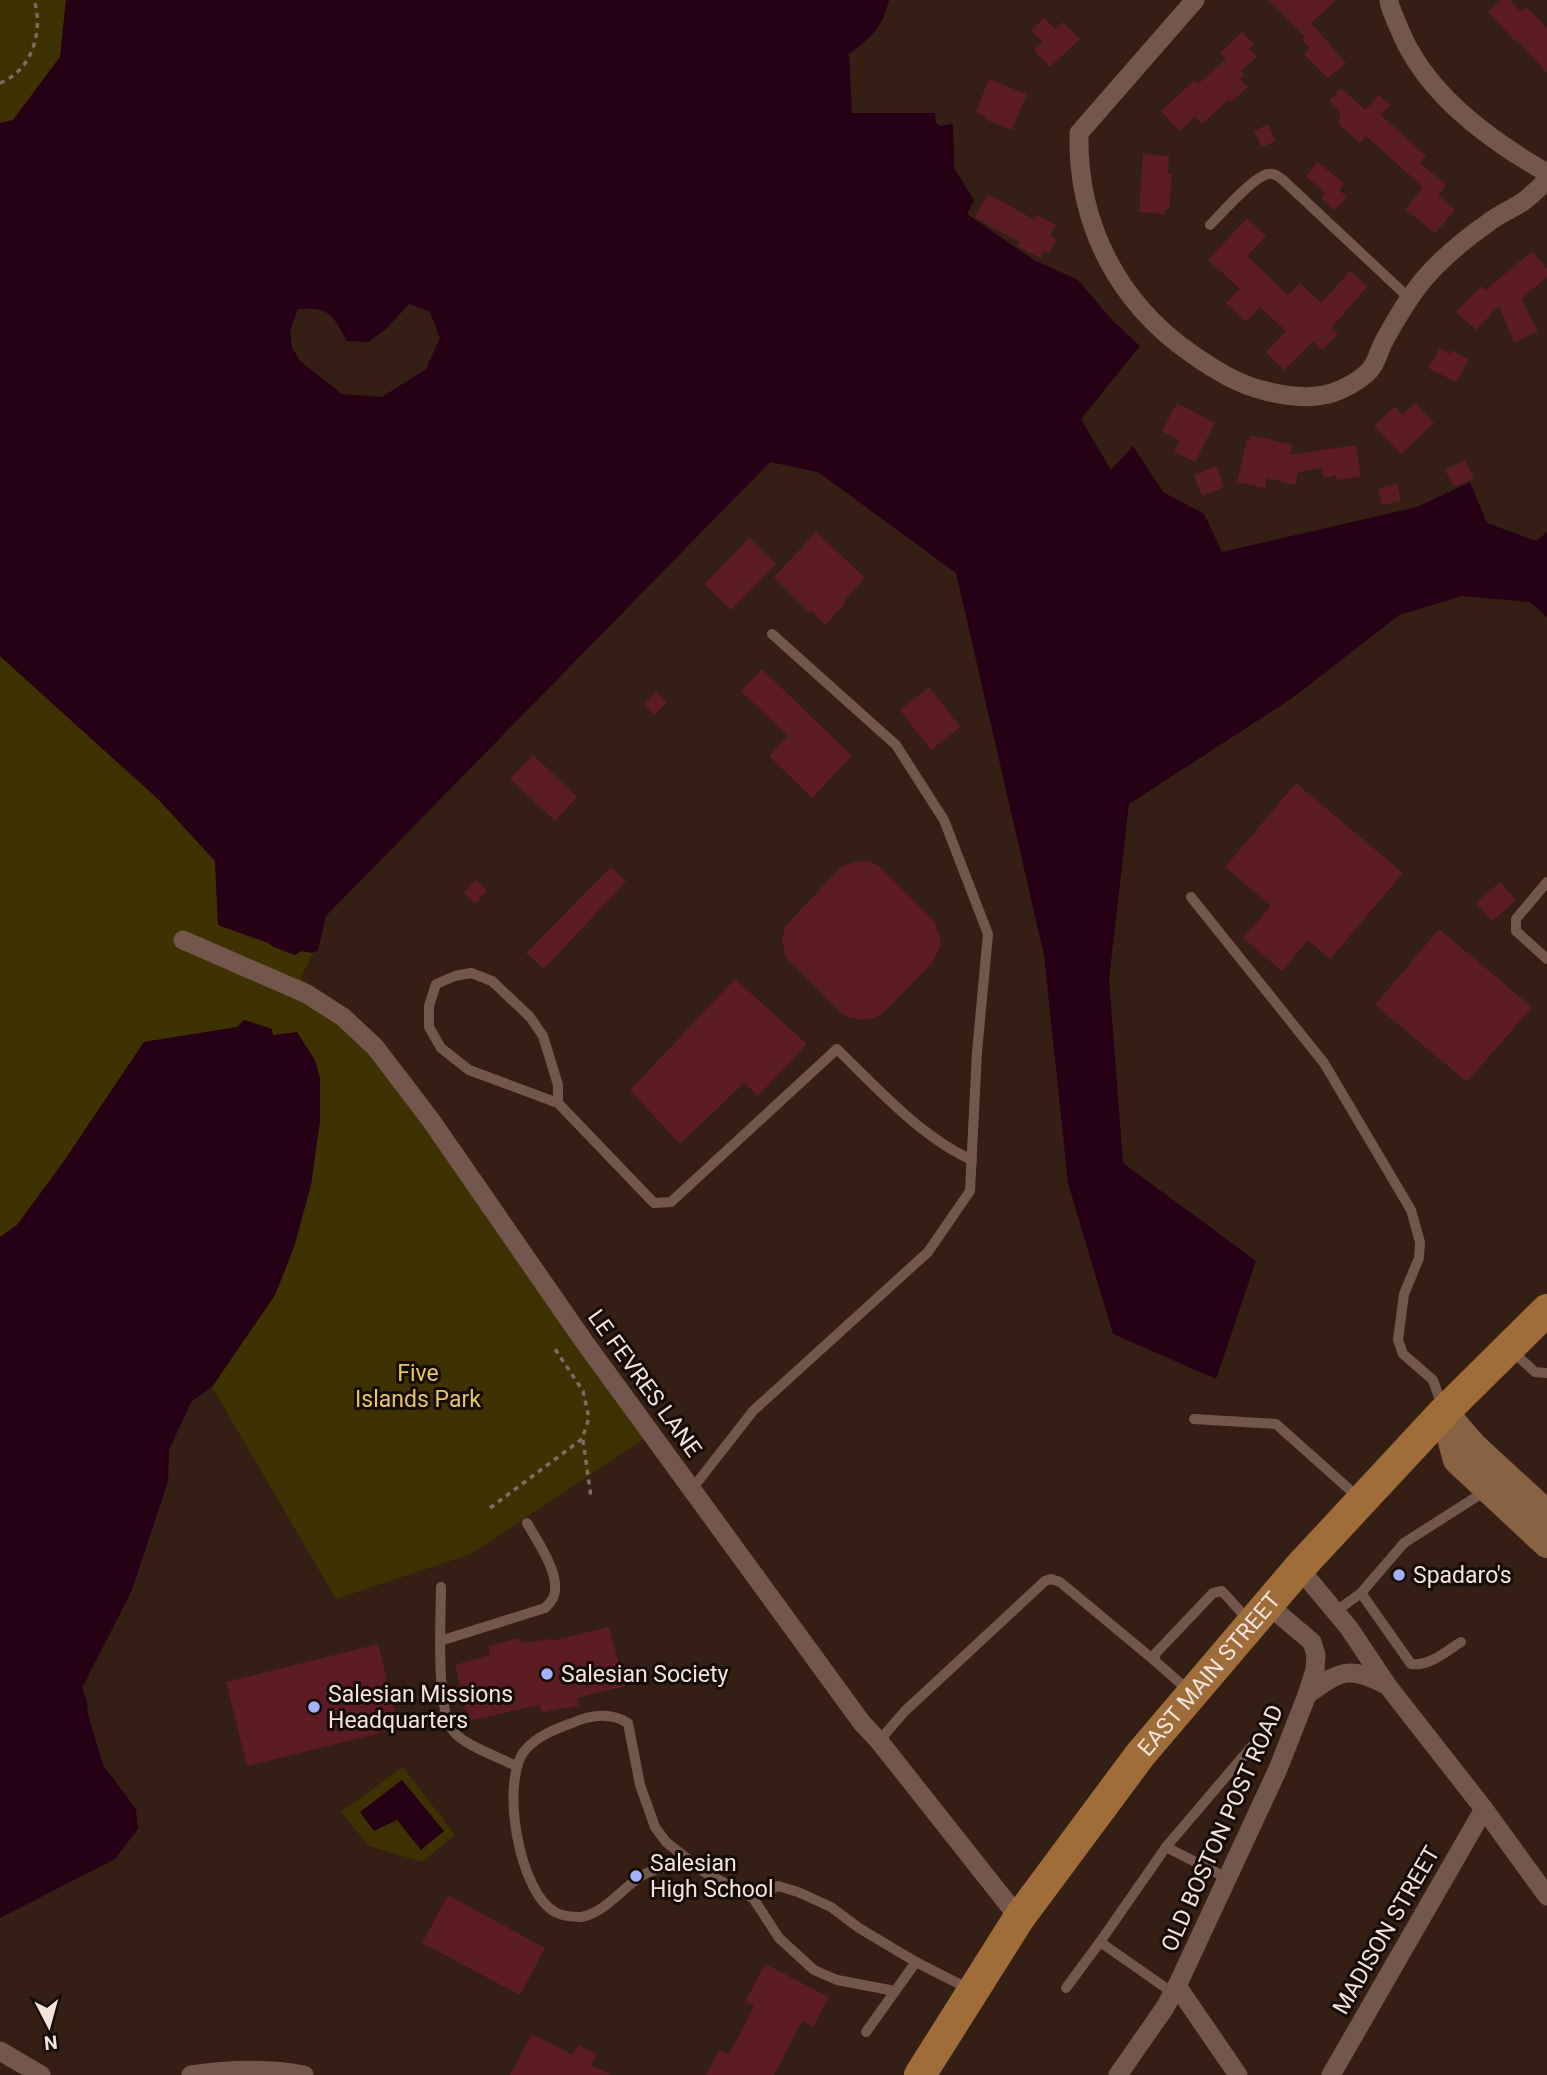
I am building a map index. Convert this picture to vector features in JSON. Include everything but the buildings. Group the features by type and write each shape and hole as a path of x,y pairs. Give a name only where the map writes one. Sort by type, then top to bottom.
{"main road":[{"name":"EAST MAIN STREET","path":"920,2075 1019,1918 1140,1755 1299,1568 1444,1412 1547,1310"}],"street":[{"path":"1195,0 1079,134 1079,163 1086,206 1098,238 1117,278 1136,305 1167,337 1210,367 1248,387 1279,394 1318,398 1361,379 1372,368 1384,342 1424,279 1464,242 1494,218 1525,200 1547,180"},
{"path":"1389,0 1410,52 1438,89 1465,117 1515,155 1547,173"},
{"name":"LE FEVRES LANE","path":"183,940 307,994 343,1017 375,1047 429,1119 583,1340 854,1712 1019,1918"},
{"path":"1444,1412 1457,1460 1498,1481 1546,1511"},
{"path":"1498,1481 1547,1544"},
{"path":"1299,1568 1349,1628 1387,1685 1484,1809 1547,1896"},
{"name":"OLD BOSTON POST ROAD","path":"1118,2075 1175,1989 1278,1769 1307,1695 1316,1656 1312,1642 1259,1614"},
{"path":"1307,1695 1329,1679 1344,1673 1369,1676 1387,1685"},
{"name":"MADISON STREET","path":"1331,2075 1484,1809"},
{"path":"1175,1989 1238,2075"},
{"path":"0,2051 41,2075"},
{"path":"191,2075 272,2069 304,2075"}],"lane":[{"path":"1210,225 1256,179 1273,174 1283,180 1410,299"},
{"path":"692,1489 753,1411 928,1252 970,1191 977,1052 988,934 944,820 895,745 772,634"},
{"path":"1547,882 1516,919 1516,930 1547,959"},
{"path":"1191,897 1324,1063 1411,1210 1418,1229 1420,1250 1404,1294 1398,1340 1403,1354 1433,1380 1444,1412"},
{"path":"558,1103 558,1085 543,1036 530,1017 492,981 471,973 436,984 429,1006 429,1027 441,1048 468,1070 558,1103 654,1203 671,1202 837,1049 892,1102 948,1150 972,1160"},
{"path":"1509,1349 1535,1372 1547,1373"},
{"path":"1195,1419 1276,1424 1362,1500"},
{"path":"1335,1612 1361,1593 1404,1543 1498,1481"},
{"path":"440,1641 545,1608 554,1597 555,1581 527,1523"},
{"path":"879,1741 905,1711 1045,1581 1051,1579 1060,1582 1192,1694"},
{"path":"441,1587 440,1674 447,1719 454,1733 473,1746 516,1766"},
{"path":"1156,1661 1155,1654 1213,1593 1222,1591 1259,1614"},
{"path":"1361,1593 1411,1664 1420,1666 1461,1642"},
{"path":"689,1860 643,1875 595,1912 582,1917 553,1911 539,1896 526,1871 515,1831 513,1797 516,1766 526,1750 550,1731 583,1718 610,1715 620,1718 628,1723 640,1785 655,1827 666,1842 689,1860 704,1872 753,1898 779,1938 814,1970 837,1980 895,1991"},
{"path":"1066,1987 1166,1847 1252,1746"},
{"path":"1166,1847 1227,1878"},
{"path":"753,1898 778,1886 798,1892 831,1907 859,1928 916,1962 972,1990"},
{"path":"1100,1942 1175,1989"},
{"path":"866,2032 916,1962"}],"path":[{"path":"0,83 12,78 31,54 38,31 38,12 34,0"},
{"path":"553,1346 583,1391 589,1419 582,1439 591,1497"},
{"path":"490,1508 582,1439"}],"green space":[{"path":"0,0 66,0 60,57 13,120 0,123"},
{"name":"Five Islands Park","path":"0,656 158,799 215,861 218,925 274,947 313,953 301,978 364,1024 411,1077 657,1430 471,1554 336,1599 212,1387 275,1295 294,1247 311,1185 320,1121 272,1036 272,1029 244,1020 238,1027 144,1042 62,1164 17,1225 0,1237"},
{"path":"403,1767 455,1835 422,1862 369,1846 341,1812"}],"shaded area":[{"path":"66,0 889,0 875,32 849,54 852,113 935,113 936,123 941,126 953,124 954,168 974,200 967,214 1034,260 1078,280 1112,320 1140,346 1081,419 1111,470 1133,446 1163,492 1204,514 1222,552 1417,507 1470,482 1487,523 1536,541 1547,532 1547,617 1530,602 1462,596 1399,615 1291,699 1129,804 1109,979 1123,1163 1256,1261 1216,1379 1113,1334 1068,1183 1044,955 956,573 818,472 770,462 326,916 318,950 313,953 301,951 295,955 218,925 215,861 158,799 0,656 0,123 13,120 60,57","holes":["409,304 430,312 440,338 426,369 382,397 342,394 301,362 292,348 290,331 298,309 323,311 334,319 347,341 368,342 385,330"]},
{"path":"244,1020 272,1029 273,1035 297,1032 315,1060 320,1078 320,1121 311,1185 294,1247 275,1295 212,1387 191,1402 169,1450 168,1482 132,1590 82,1688 103,1765 136,1809 138,1829 115,1859 0,1918 0,1237 17,1225 62,1164 144,1042 237,1027"},
{"path":"402,1780 444,1831 421,1850 397,1820 374,1831 360,1812"}],"place":[{"name":"Spadaro's","path":"1399,1575"},
{"name":"Salesian Society","path":"547,1674"},
{"name":"Salesian Missions Headquarters","path":"314,1707"},
{"name":"Salesian High School","path":"636,1876"}]}
